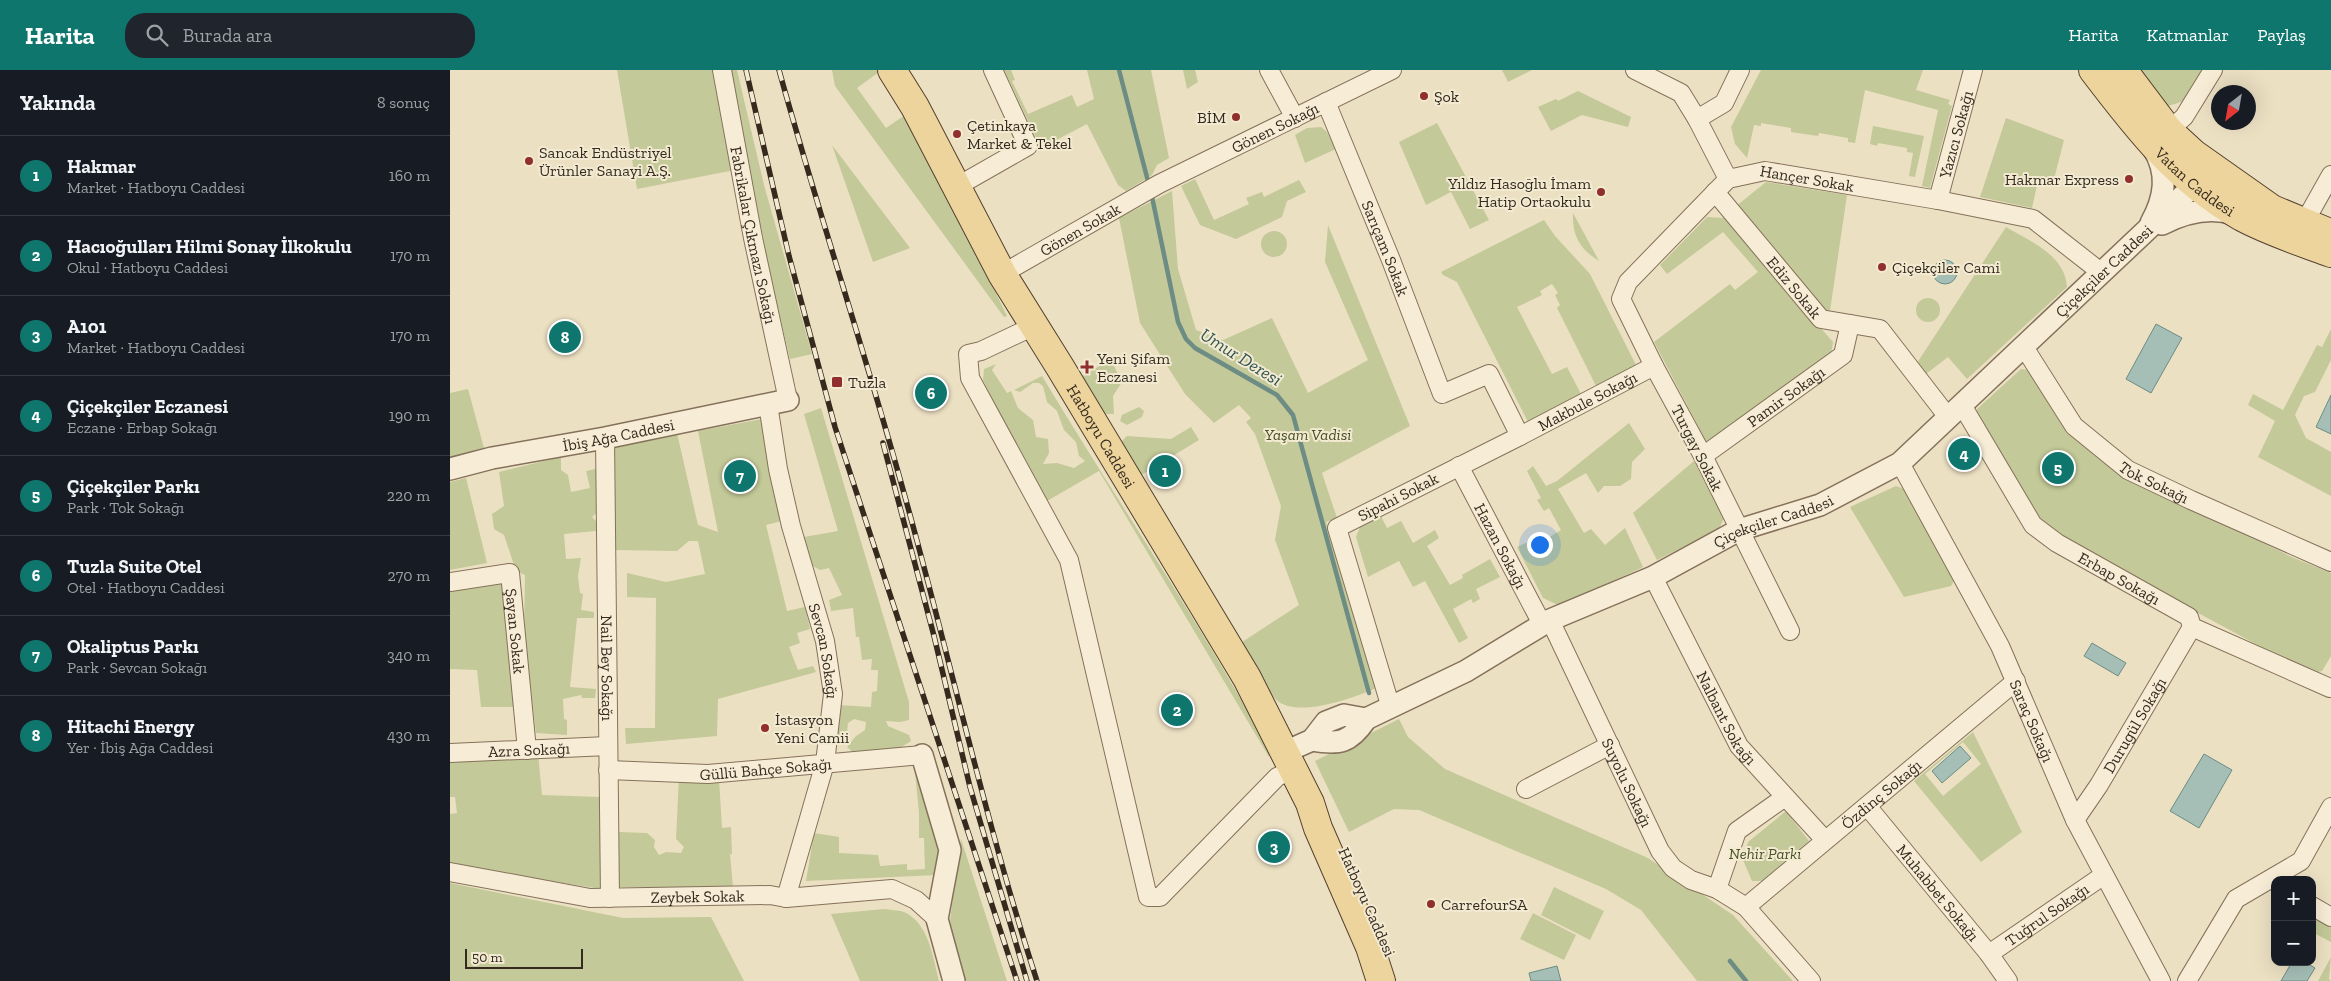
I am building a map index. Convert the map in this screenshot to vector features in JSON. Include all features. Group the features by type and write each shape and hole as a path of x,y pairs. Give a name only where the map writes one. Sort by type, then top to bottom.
{"main road":[{"name":"Hatboyu Caddesi","path":"892,70 915,107 1002,274 1247,678 1310,803 1318,828 1370,947 1381,981"},
{"name":"Vatan Caddesi","path":"2093,70 2160,137 2204,176 2242,216 2331,253"},
{"name":"Vatan Caddesi","path":"2123,70 2160,137"},
{"name":"Vatan Caddesi","path":"2204,176 2272,209 2331,234"},
{"name":"Hatboyu Caddesi","path":"1310,803 1327,822 1354,866 1385,937 1399,981"}],"street":[{"name":"Fabrikalar Çıkmazı Sokağı","path":"722,70 753,238 778,402"},
{"path":"956,187 1028,146 993,70"},
{"path":"1269,70 1295,118"},
{"name":"Gönen Sokağı","path":"1159,184 1392,70"},
{"path":"1635,70 1681,93 1697,119 1728,179 1628,282 1621,299 1654,366"},
{"path":"1697,119 1724,103 1740,70"},
{"name":"Yazıcı Sokağı","path":"1938,200 1973,70"},
{"path":"2139,239 2155,216 2163,189 2160,137 2184,118 2213,70"},
{"name":"Sarıçam Sokak","path":"1326,102 1391,260 1442,394 1489,374 1520,436"},
{"name":"Hançer Sokak","path":"1728,179 1764,171 1938,200 2033,220 2102,273"},
{"path":"2304,223 2331,175"},
{"name":"Çiçekçiler Caddesi","path":"1289,760 1312,740 1333,744 1352,736 1366,719 1466,671 1546,622 1653,577 1739,530 1820,504 1900,463 2204,176"},
{"name":"Gönen Sokak","path":"1002,274 1159,184"},
{"name":"Ediz Sokak","path":"1715,192 1821,319 1880,329 1955,411"},
{"path":"2139,239 2158,226 2192,212 2214,210 2242,216"},
{"name":"Pamir Sokağı","path":"1703,456 1843,355 1850,324"},
{"path":"1034,326 981,351 968,354 970,378 1070,560 1148,897 1160,897 1277,777 1289,760"},
{"name":"Tok Sokağı","path":"2024,347 2074,426 2128,470 2331,562"},
{"name":"Makbule Sokağı","path":"1520,436 1654,366"},
{"name":"Turgay Sokak","path":"1654,366 1703,456 1790,631"},
{"name":"İbiş Ağa Caddesi","path":"450,469 492,458 605,438 778,402"},
{"name":"Sevcan Sokağı","path":"778,402 778,469 791,526 825,641 833,694 825,763 786,898"},
{"name":"Erbap Sokağı","path":"1955,411 2033,525 2057,543 2189,617 2192,627 2331,687"},
{"name":"Sipahi Sokak","path":"1391,708 1337,528 1520,436"},
{"name":"Nail Bey Sokağı","path":"605,438 610,898"},
{"name":"Saraç Sokağı","path":"1900,463 1977,602 2016,681 2075,820 2161,981"},
{"name":"Hazan Sokağı","path":"1459,466 1546,622"},
{"name":"Şayan Sokak","path":"450,582 510,573 527,750"},
{"name":"Nalbant Sokağı","path":"1653,577 1739,746 1825,840"},
{"name":"Suyolu Sokağı","path":"1546,622 1610,745 1660,851 1673,868 1691,880 1717,889 1746,907 1811,981"},
{"name":"Durugül Sokağı","path":"2075,820 2099,785 2192,627"},
{"name":"Özdinç Sokağı","path":"1746,907 2016,681"},
{"path":"1526,789 1610,745"},
{"name":"Azra Sokağı","path":"450,753 608,746"},
{"path":"922,755 950,850 936,918 954,981"},
{"name":"Güllü Bahçe Sokağı","path":"608,770 708,774 922,755"},
{"path":"1717,889 1737,830 1785,797"},
{"name":"Muhabbet Sokağı","path":"1867,806 1989,954 2008,981"},
{"path":"2187,981 2236,899 2270,883 2301,861 2331,807"},
{"name":"Zeybek Sokak","path":"450,872 590,898 770,895 786,898 892,889 916,900 936,918"},
{"name":"Tuğrul Sokağı","path":"1989,954 2104,875"},
{"path":"2316,908 2331,917"}],"green space":[{"path":"617,70 717,70 735,170 637,189"},
{"path":"727,70 737,70 764,185 812,354 790,359 744,165"},
{"path":"832,70 878,70 879,72 857,88 886,128 908,113 1007,316 1004,317 835,86"},
{"path":"1004,70 1011,70 1015,80 1012,81 1028,114 1072,95 1077,107 1094,99 1087,70 1151,70 1169,158 1157,165 1152,175 1126,191 1118,185 1087,124 1041,148"},
{"path":"1183,70 1195,70 1198,82 1187,89"},
{"path":"1502,70 1532,70 1508,82"},
{"path":"1761,70 1923,70 1916,90 1950,100 1948,104 1952,106 1930,188 1922,186 1938,110 1865,90 1855,143 1848,142 1848,138 1819,133 1818,136 1791,132 1791,128 1761,123 1761,126 1754,125 1747,158 1735,144 1731,127"},
{"path":"2130,70 2204,70 2184,101 2162,108"},
{"path":"1578,91 1631,117 1628,127 1582,115 1551,131 1538,107 1556,99 1558,101"},
{"path":"2006,118 2064,140 2053,183 2038,181 2032,208 1980,197"},
{"path":"1437,123 1489,220 1470,229 1451,192 1426,205 1399,142"},
{"path":"1873,126 1924,136 1915,177 1909,176 1913,153 1907,152 1907,148 1878,143 1877,146 1870,144"},
{"path":"1321,127 1327,132 1336,149 1305,163 1295,135 1307,128"},
{"path":"832,145 910,248 873,262"},
{"path":"1195,179 1214,220 1249,204 1246,198 1262,192 1264,197 1299,180 1306,192 1287,201 1282,217 1236,239 1200,225 1181,186"},
{"path":"1766,182 1847,195 1830,311 1821,309 1735,207"},
{"name":"Yaşam Vadisi","path":"1172,191 1178,269 1196,330 1223,340 1272,318 1308,393 1368,360 1325,262 1328,225 1410,426 1322,473 1337,518 1326,522 1376,688 1355,697 1314,707 1300,708 1279,702 1264,684 1239,644 1299,605 1275,540 1281,506 1255,434 1246,422 1251,418 1239,405 1214,423 1185,394 1140,323 1119,218"},
{"path":"1573,213 1599,261 1587,252 1578,241 1574,229"},
{"path":"1707,217 1725,218 1833,342 1831,355 1707,443 1654,342 1730,284 1735,290 1758,272 1723,232 1667,274 1660,265"},
{"path":"1544,220 1555,236 1590,274 1636,365 1596,386 1557,308 1560,305 1555,295 1558,293 1552,284 1540,291 1542,295 1517,307 1552,374 1567,367 1581,394 1528,422 1457,282 1441,272"},
{"path":"2006,227 2036,244 2053,258 2065,276 2067,287 1967,379 1948,357 1926,374 1917,363"},
{"path":"1274,231 1284,234 1287,244 1284,254 1274,257 1264,254 1261,244 1264,234"},
{"path":"1928,298 1933,299 1939,305 1939,315 1933,321 1928,322 1923,321 1917,315 1916,310 1917,305 1923,299"},
{"path":"2331,329 2331,360 2315,392 2304,396 2295,415 2306,438 2331,452 2331,496 2258,457 2275,421 2248,405 2253,394 2283,410 2317,345 2322,347"},
{"path":"1111,360 1122,382 1113,396 1114,414 1099,414 1077,378"},
{"path":"996,364 992,370 1007,393 1011,391 1018,408 1033,420 1036,437 1048,439 1049,453 1043,464 1057,463 1074,468 1085,461 1079,456 1076,442 1064,430 1057,411 1047,402 1043,386 1039,383 1033,383 1020,392 1014,390 1042,376 1215,654 1269,749 1269,757 1099,471 1047,501 1012,440 983,380 984,369"},
{"path":"2021,369 2028,370 2067,427 2096,456 2130,479 2294,558 2331,573 2331,656 2322,671 2311,674 2061,539 2032,518 1975,418 1977,409"},
{"path":"468,389 484,448 450,458 450,393"},
{"path":"1139,407 1144,411 1142,417 1127,425 1120,421 1122,415"},
{"path":"821,408 909,702 909,720 900,722 886,721 888,726 909,735 911,741 900,748 854,753 847,747 856,736 865,730 866,722 854,719 848,723 847,732 835,740 838,705 871,707 872,692 877,691 878,670 871,670 872,659 862,660 859,637 856,637 853,608 831,611 829,600 842,595 829,568 820,570 811,565 804,537 838,531 804,414"},
{"path":"762,419 782,521 766,525 787,611 805,607 810,629 797,633 800,643 789,647 798,670 813,666 816,672 718,699 717,736 626,744 625,728 655,728 656,598 627,597 627,573 666,582 705,574 698,541 689,541 677,551 612,550 615,447 677,433 698,525 718,532 698,431"},
{"path":"1629,423 1645,449 1632,462 1631,479 1620,486 1604,486 1598,493 1586,473 1558,489 1584,533 1591,529 1605,545 1625,528 1643,567 1560,606 1543,598 1517,547 1545,534 1548,538 1561,530 1549,508 1544,511 1537,500 1541,498 1527,471 1533,466 1546,486 1557,481"},
{"path":"1191,427 1199,440 1138,477 1118,445 1127,436 1171,439"},
{"path":"561,457 561,470 568,475 571,492 590,488 586,471 600,468 599,511 592,517 597,522 596,531 564,534 566,559 581,558 578,576 580,593 583,594 581,610 594,612 594,618 577,618 570,687 596,689 595,698 582,698 581,695 563,699 564,719 567,720 567,735 536,733 524,632 525,575 516,571 504,535 494,529 492,514 504,506 499,472"},
{"path":"1694,461 1724,518 1719,529 1657,560 1633,513"},
{"path":"466,478 487,563 450,570 450,482"},
{"path":"1896,486 1907,490 1955,579 1951,586 1904,597 1850,507"},
{"path":"1381,516 1387,528 1401,521 1413,543 1435,530 1439,538 1427,546 1450,585 1463,578 1462,575 1490,559 1500,577 1476,589 1480,599 1473,603 1471,599 1453,609 1468,638 1459,643 1425,581 1413,587 1399,561 1368,577 1356,537 1360,527"},
{"path":"505,579 517,707 481,707 477,670 450,669 450,589"},
{"path":"1399,719 1408,737 1445,769 1648,858 1733,915 1793,981 1697,981 1641,910 1606,889 1419,810 1394,809 1349,832 1315,761"},
{"path":"1973,732 2022,832 1981,862 1914,781","holes":["1963,742 1981,764 1943,796 1925,774"]},
{"path":"538,754 542,795 600,797 602,889 450,866 450,814 457,813 455,797 450,797 450,759"},
{"path":"919,761 941,867 937,875 806,881 814,833 839,837 839,853 878,855 880,866 907,864 907,870 925,869 924,838 919,838 919,813 914,762"},
{"path":"679,777 719,779 722,828 731,827 732,854 730,854 733,887 619,887 619,832 647,833 655,840 654,847 659,855 666,852 681,853 684,847 676,839"},
{"name":"Nehir Parkı","path":"1786,811 1809,841 1762,881 1752,881 1743,860 1748,842"},
{"path":"961,839 1007,981 963,981 956,957 950,920"},
{"path":"450,883 623,918 711,917 744,981 450,981"},
{"path":"1554,887 1604,911 1590,940 1541,915"},
{"path":"884,909 904,912 919,924 929,942 939,981 860,981 831,914"},
{"path":"1533,913 1576,935 1564,960 1520,939"},
{"path":"2316,919 2331,927 2331,942 2316,934"},
{"path":"2331,957 2329,979 2331,981 2318,981"}],"water":[{"path":"1945,260 1950,261 1956,267 1956,277 1950,283 1945,284 1940,283 1934,277 1933,272 1934,267 1940,261"},
{"path":"2156,324 2182,338 2151,393 2126,379"},
{"path":"2331,395 2331,434 2316,427"},
{"path":"2092,643 2126,663 2118,676 2084,656"},
{"path":"1960,746 1971,758 1942,783 1932,771"},
{"path":"2204,754 2232,770 2199,828 2170,811"},
{"path":"1557,966 1561,981 1531,981 1529,973"},
{"path":"2290,966 2312,966 2315,968 2307,981 2281,981"}],"waterway":[{"name":"Umur Deresi","path":"1119,70 1149,185"},
{"name":"Umur Deresi","path":"1151,192 1178,322 1186,339 1195,348 1277,395 1293,415 1369,693"},
{"name":"Umur Deresi","path":"1730,961 1746,981"}],"railway":[{"path":"746,70 789,256 835,427 1017,981"},
{"path":"779,70 892,449 1001,863 1037,981"},
{"path":"883,443 934,636 970,787 1027,981"}],"place":[{"name":"Şok","path":"1424,96"},
{"name":"BİM","path":"1236,117"},
{"name":"Çetinkaya Market & Tekel","path":"957,134"},
{"name":"Sancak Endüstriyel Ürünler Sanayi A.Ş.","path":"529,161"},
{"name":"Hakmar Express","path":"2129,179"},
{"name":"Yıldız Hasoğlu İmam Hatip Ortaokulu","path":"1601,192"},
{"name":"Çiçekçiler Cami","path":"1882,267"},
{"name":"Hitachi Energy","path":"565,337"},
{"name":"Yeni Şifam Eczanesi","path":"1087,367"},
{"name":"Tuzla","path":"837,382"},
{"name":"Tuzla Suite Otel","path":"931,393"},
{"name":"Çiçekçiler Eczanesi","path":"1964,454"},
{"name":"Çiçekçiler Parkı","path":"2058,468"},
{"name":"Hakmar","path":"1165,471"},
{"name":"Okaliptus Parkı","path":"740,476"},
{"name":"Hacıoğulları Hilmi Sonay İlkokulu","path":"1177,710"},
{"name":"İstasyon Yeni Camii","path":"765,728"},
{"name":"A101","path":"1274,847"},
{"name":"CarrefourSA","path":"1431,904"}]}
